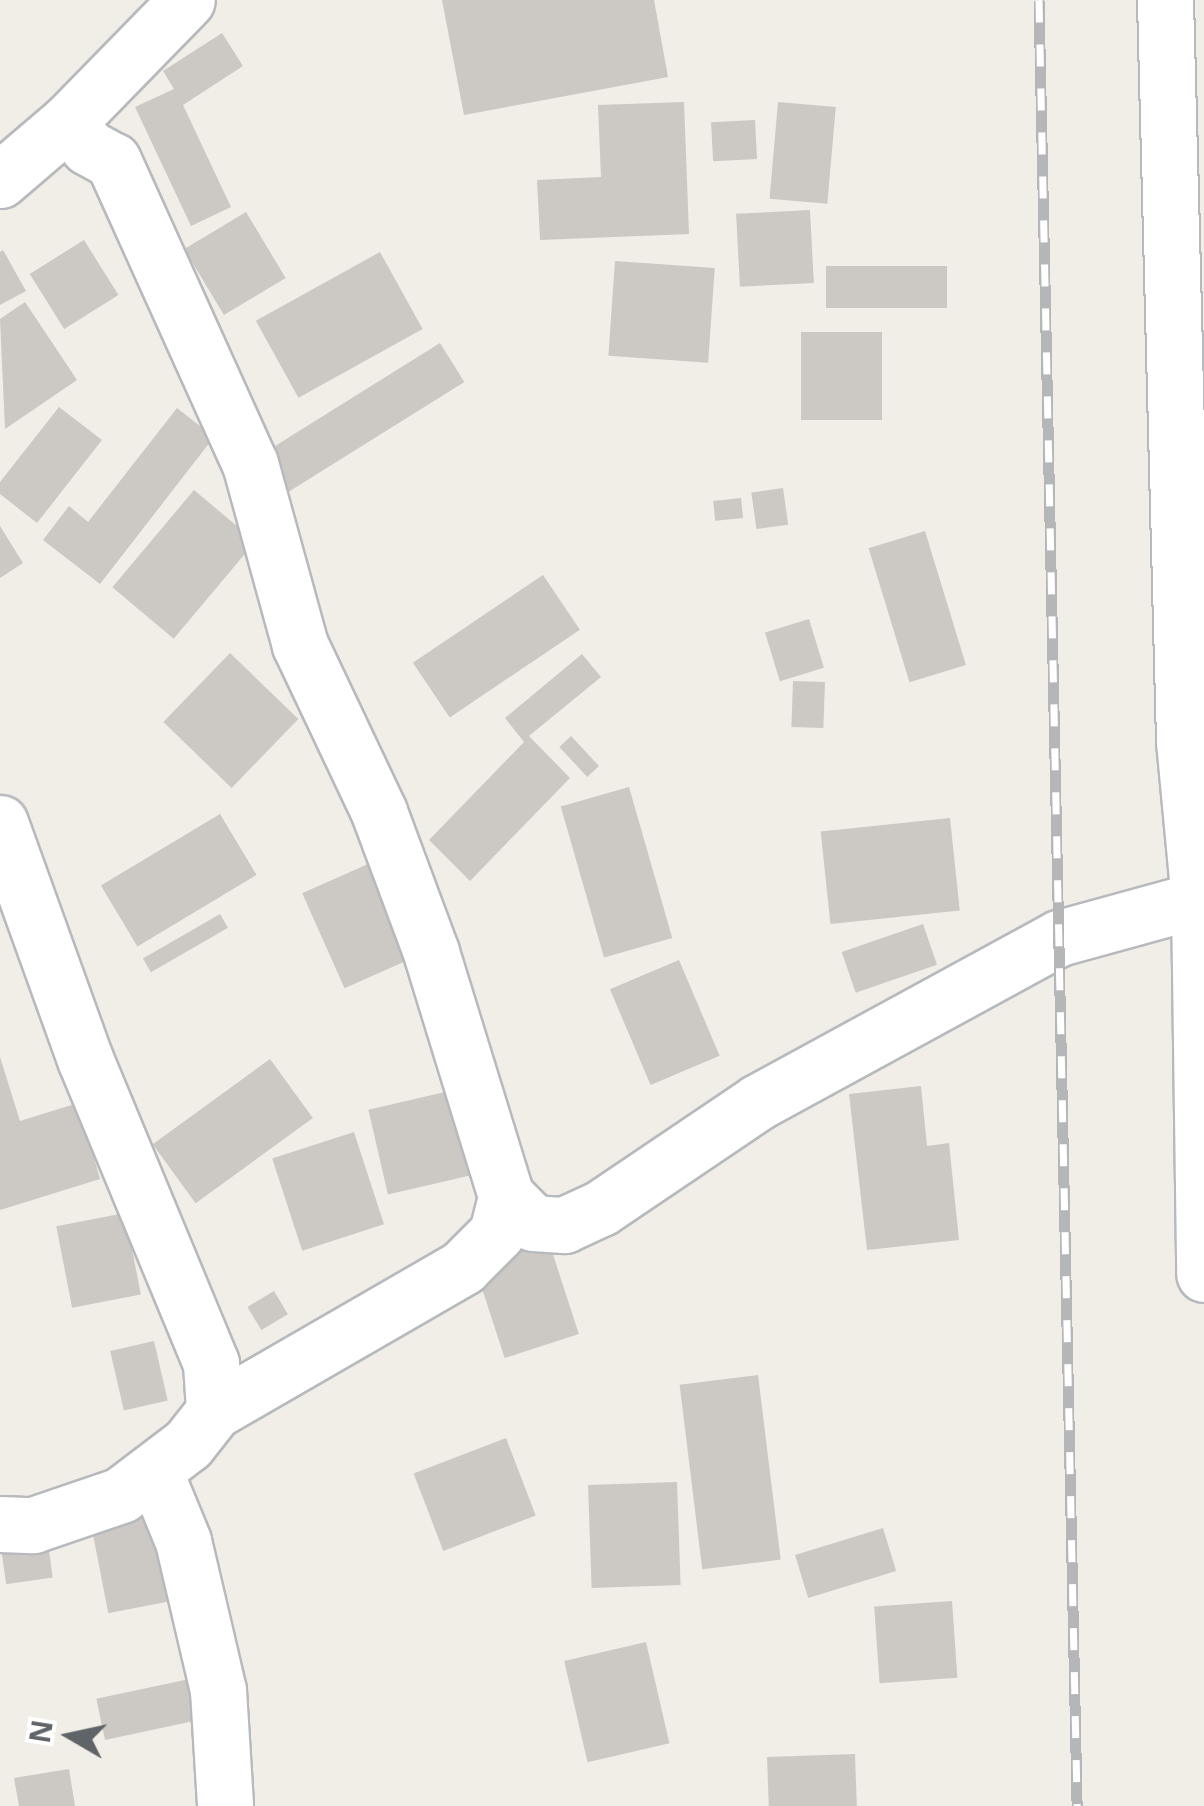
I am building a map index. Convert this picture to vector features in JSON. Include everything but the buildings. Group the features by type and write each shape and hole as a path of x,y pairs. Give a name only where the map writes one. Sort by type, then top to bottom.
{"street":[{"path":"0,180 68,122 187,0"},
{"path":"1165,0 1184,741 1202,899 1204,1274"},
{"path":"68,122 88,147 114,160 250,464 300,645 380,812 431,952 506,1196 533,1222 564,1225 601,1208 758,1102 1059,938 1202,899"},
{"path":"0,823 86,1060 211,1364 214,1411"},
{"path":"0,1524 34,1525 121,1495 188,1444 214,1411 463,1268 498,1233 506,1196"},
{"path":"154,1472 183,1541 218,1690 225,1806"}],"railway":[{"path":"1039,0 1077,1806"}]}
